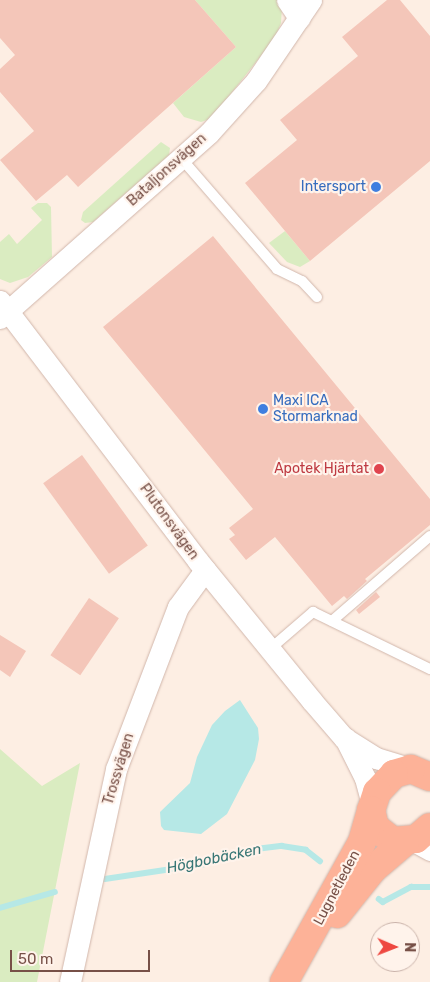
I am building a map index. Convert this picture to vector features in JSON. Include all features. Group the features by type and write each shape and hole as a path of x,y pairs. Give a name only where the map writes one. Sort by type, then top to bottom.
{"highway":[{"name":"Lugnetleden","path":"290,973 362,842 372,807 384,782 400,771 423,770"},
{"path":"372,807 375,827 381,835 393,841 419,840"},
{"name":"Lugnetleden","path":"290,973 373,869 419,840"}],"street":[{"path":"287,0 305,9"},
{"name":"Bataljonsvägen","path":"3,310 209,133 256,81 305,9"},
{"name":"Plutonsvägen","path":"3,310 205,570 344,738 366,780 372,807"},
{"name":"Trossvägen","path":"70,982 116,769 178,606 205,570"},
{"name":"Plutonsvägen","path":"344,738 376,758 423,770"}],"lane":[{"path":"181,158 277,269 302,281 317,296"},
{"path":"332,622 430,536"},
{"path":"270,649 313,612 430,670"}],"green space":[{"path":"195,0 278,0 282,7 281,23 275,38 210,119 201,122 184,117 173,103 236,47"},
{"path":"161,142 170,148 169,155 93,222 85,223 81,220 83,212"},
{"path":"38,203 47,203 51,207 52,257 28,277 10,283 0,279 0,242 9,234 17,244 42,220 31,208"},
{"path":"285,231 310,261 300,267 287,262 269,243"},
{"path":"0,749 42,786 80,763 37,982 0,982"}],"water":[{"path":"240,700 258,728 259,739 255,760 227,814 201,834 164,830 161,826 160,812 190,783 197,757 212,725 225,711"}],"building":[{"path":"0,0 195,0 236,47 78,187 67,175 36,201 0,160 34,131 0,92 0,69 15,55 0,38"},
{"path":"387,0 400,0 430,36 430,161 310,261 245,183 297,140 280,120 358,56 342,37"},
{"name":"Maxi ICA Stormarknad","path":"213,236 430,499 430,525 365,579 367,581 347,599 344,596 332,606 275,537 246,560 229,539 235,535 229,528 253,509 103,327"},
{"path":"82,455 148,546 109,574 43,483"},
{"path":"376,592 380,597 359,614 356,610"},
{"path":"89,598 119,618 80,675 50,655"},
{"path":"0,635 26,651 10,677 0,670"}],"waterway":[{"name":"Högbobäcken","path":"105,879 205,864 256,849 282,846 306,850 320,861"},
{"name":"Högbobäcken","path":"379,899 383,902 411,887 430,887"},
{"name":"Högbobäcken","path":"0,908 55,892"}],"place":[{"name":"Intersport","path":"376,187"},
{"name":"Maxi ICA Stormarknad","path":"263,409"},
{"name":"Apotek Hjärtat","path":"379,469"}]}
